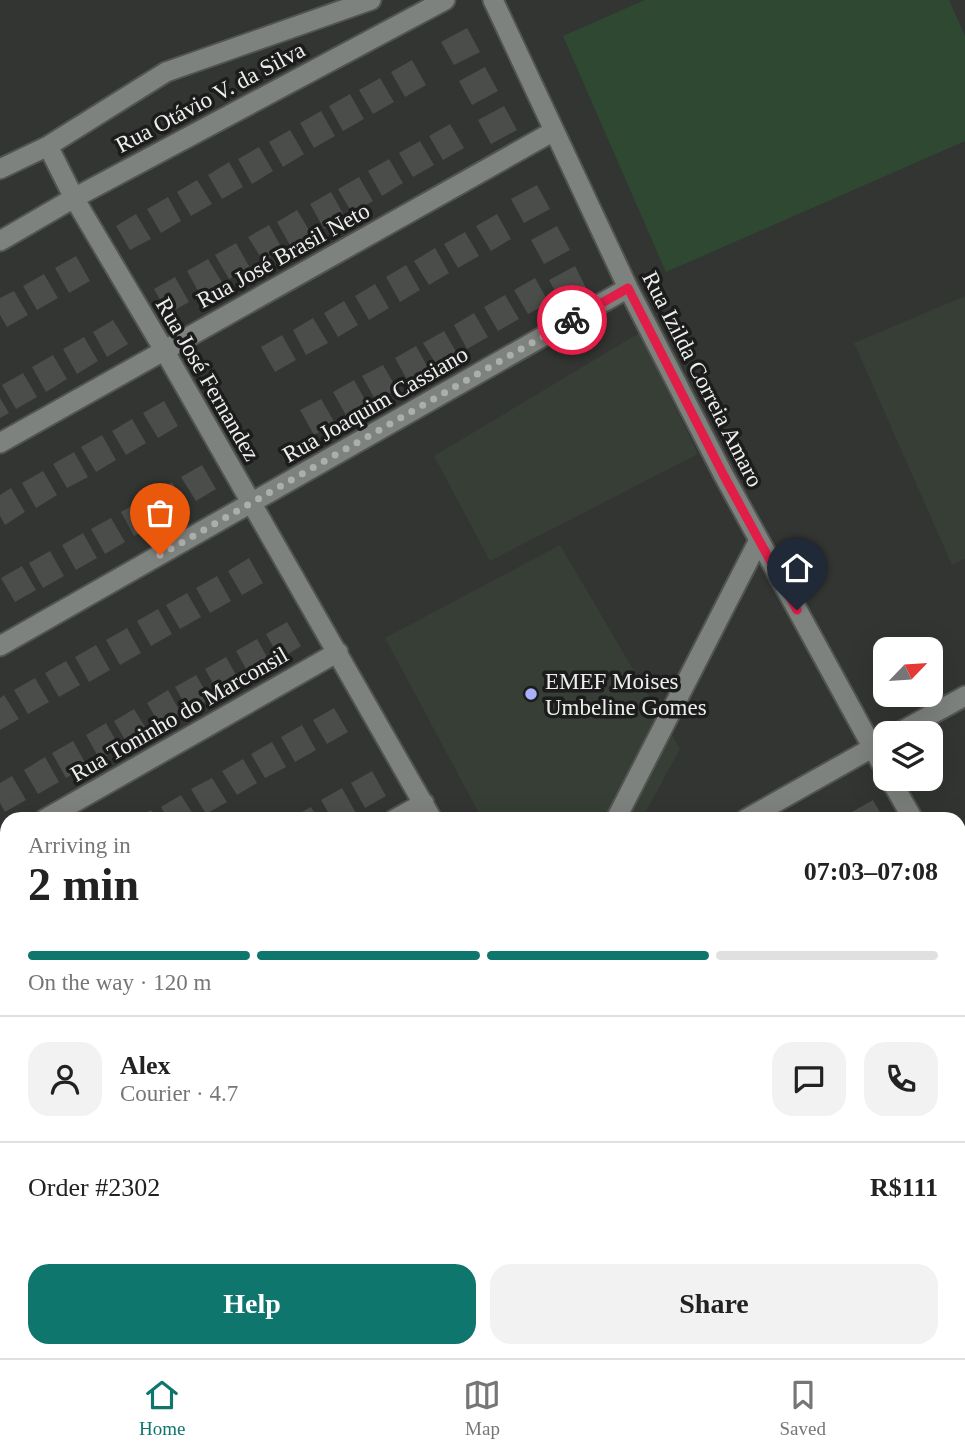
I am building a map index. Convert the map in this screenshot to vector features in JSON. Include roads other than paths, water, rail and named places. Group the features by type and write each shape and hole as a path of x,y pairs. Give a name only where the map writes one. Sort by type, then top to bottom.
{"street":[{"path":"0,169 48,146 166,72 371,0"},
{"name":"Rua Otávio V. da Silva","path":"0,241 74,198 445,0"},
{"name":"Rua Izilda Correia Amaro","path":"493,0 628,288 759,540 873,734"},
{"name":"Rua José Brasil Neto","path":"0,443 554,131"},
{"name":"Rua José Fernandez","path":"48,146 74,198 428,811"},
{"name":"Rua Joaquim Cassiano","path":"0,646 628,288"},
{"path":"620,812 759,540"},
{"name":"Rua Toninho do Marconsil","path":"57,812 338,652"},
{"path":"920,721 965,696"},
{"path":"758,812 873,747"},
{"path":"897,791 909,812"}],"place":[{"name":"EMEF Moises Umbeline Gomes","path":"531,694"}]}
